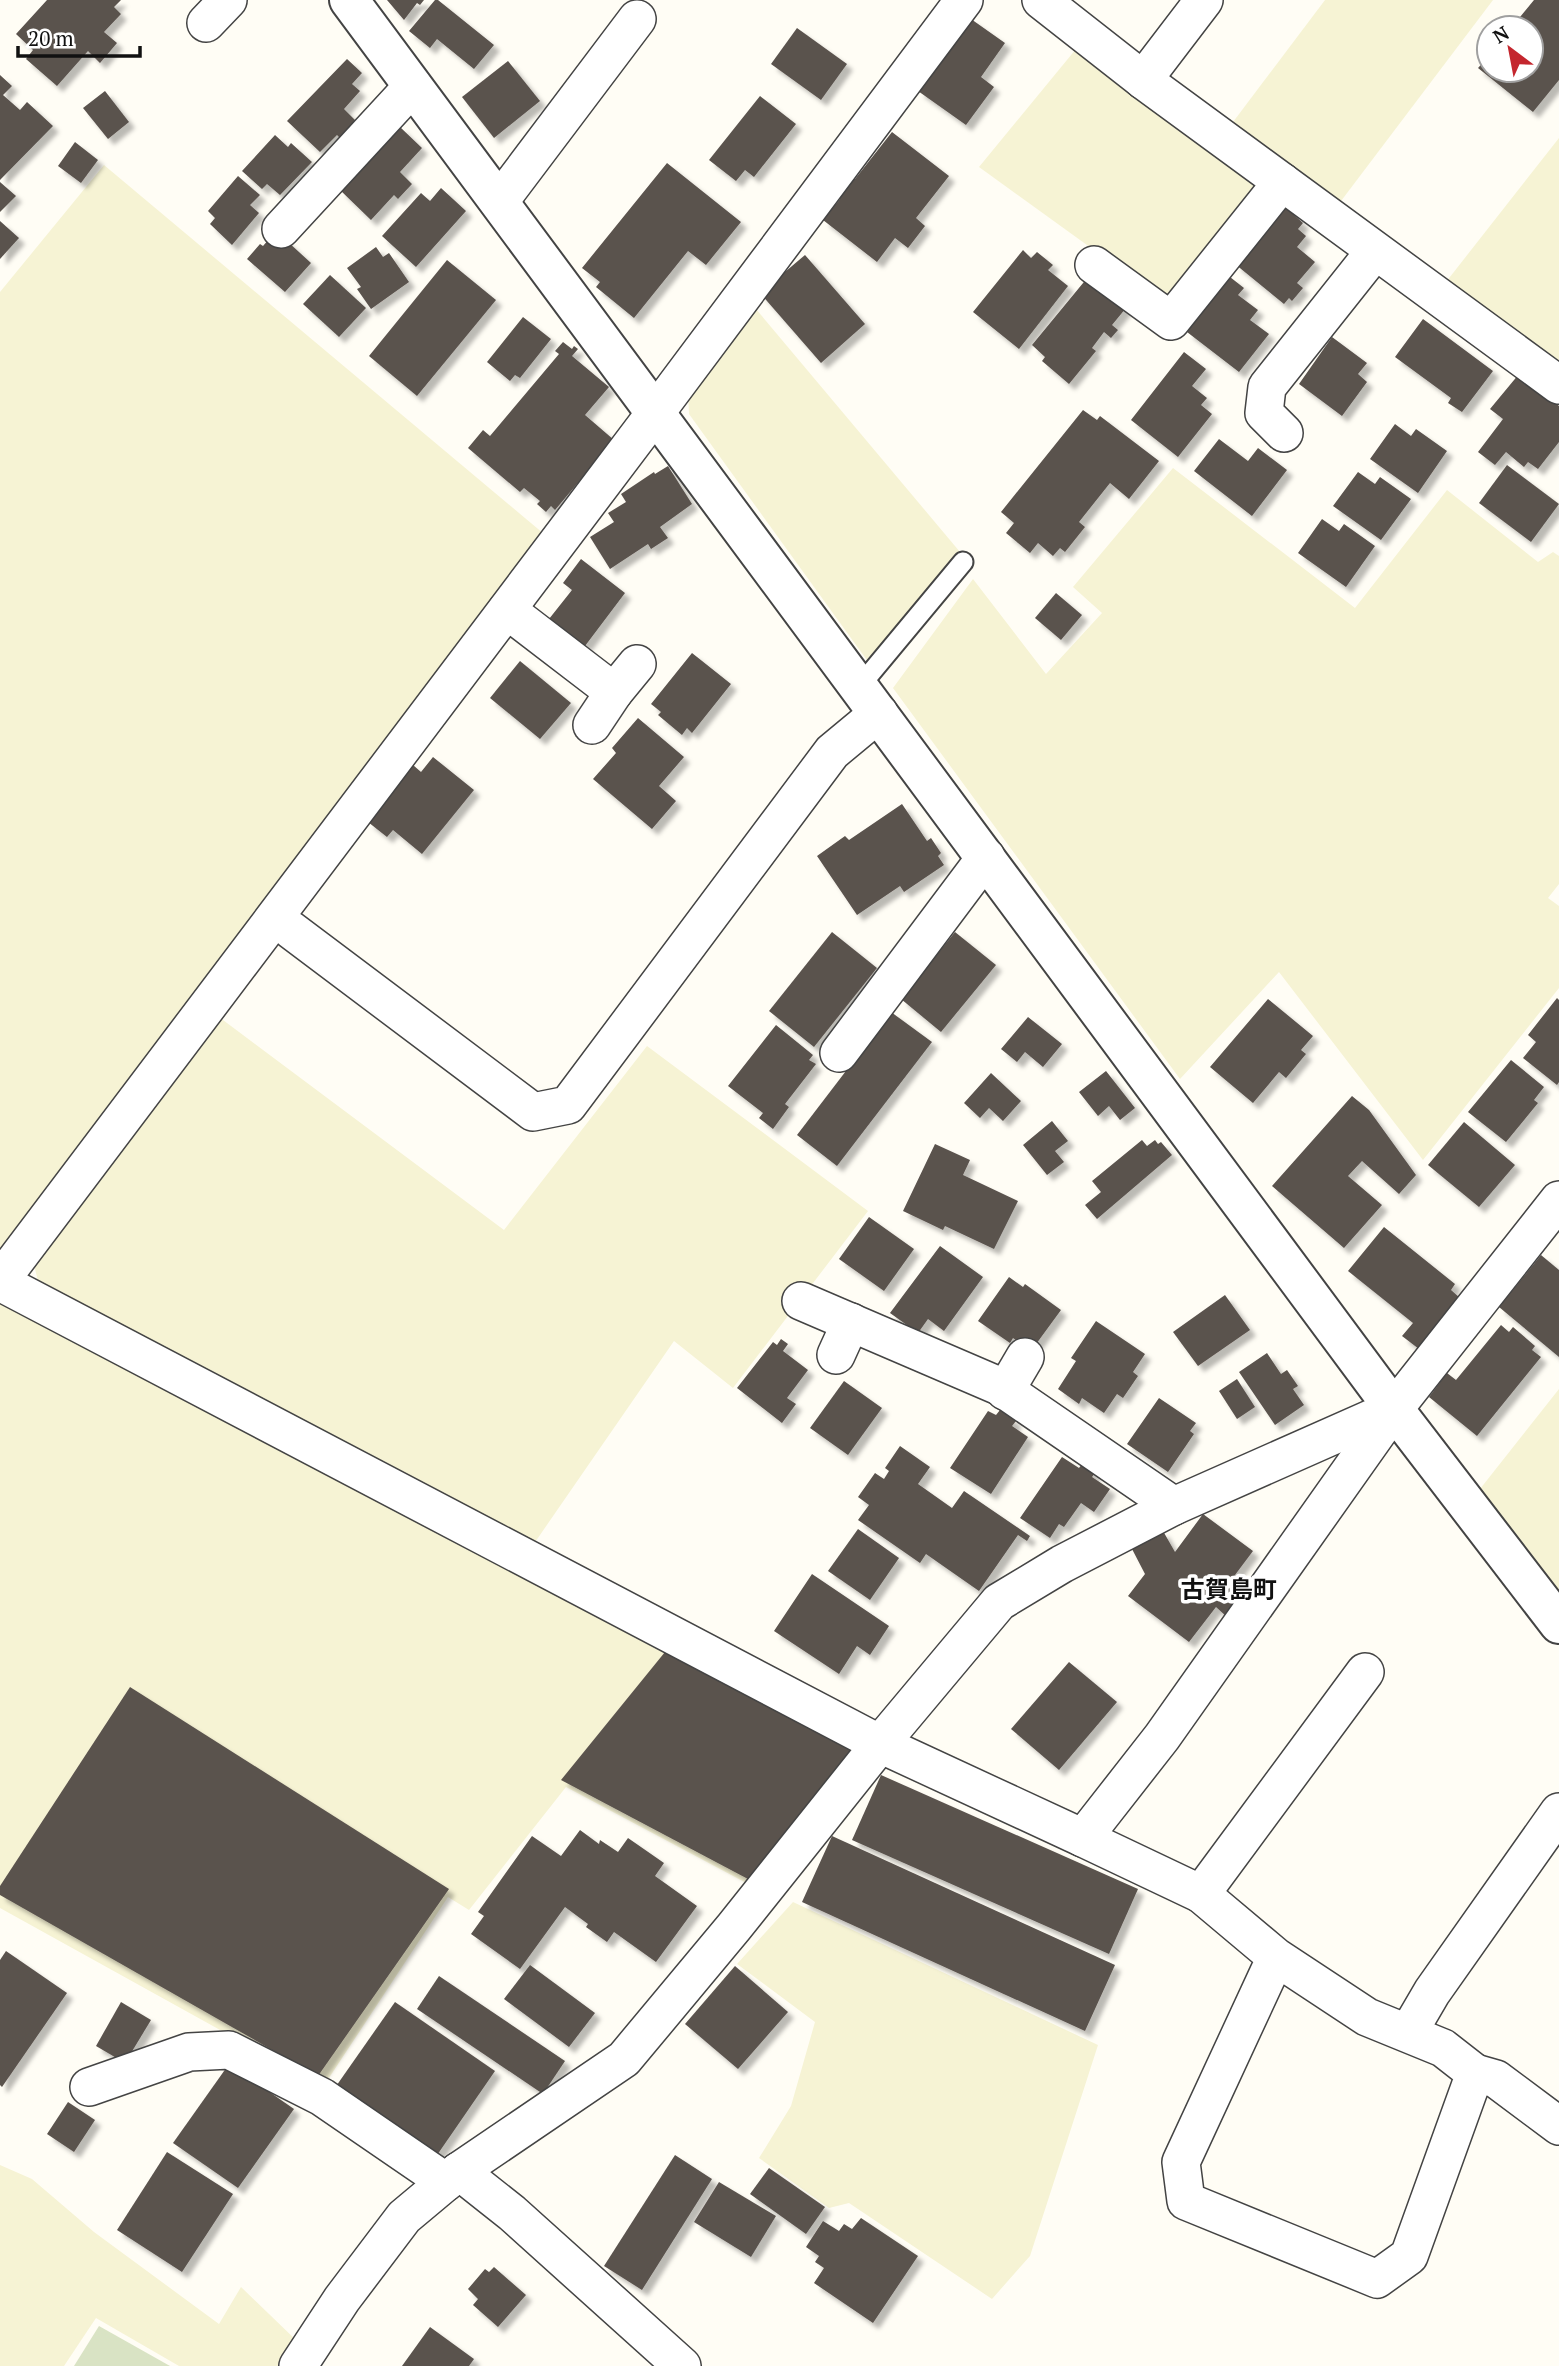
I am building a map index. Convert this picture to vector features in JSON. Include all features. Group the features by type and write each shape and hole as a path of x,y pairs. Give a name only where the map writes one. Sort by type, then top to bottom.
{"street":[{"path":"349,0 1394,1409 1559,1624"},
{"path":"964,0 0,1281 880,1744 1200,1894 1276,1957 1367,2017 1443,2048 1475,2073 1496,2078 1559,2126"},
{"path":"1041,0 1143,80 1559,386"},
{"path":"1143,80 1204,0"},
{"path":"499,202 637,19"},
{"path":"281,229 413,86"},
{"path":"1094,265 1171,321 1282,182"},
{"path":"1283,433 1264,413 1267,387 1375,251"},
{"path":"506,610 614,692"},
{"path":"592,725 637,664"},
{"path":"291,930 533,1112 568,1105 869,700"},
{"path":"839,1052 986,858"},
{"path":"1083,1838 1162,1737 1394,1409 1559,1200"},
{"path":"801,1301 1006,1391 1174,1506"},
{"path":"836,1354 851,1322"},
{"path":"1006,1391 1025,1357"},
{"path":"298,2366 342,2299 404,2217 452,2177 624,2059 999,1602 1062,1564 1174,1506 1394,1409"},
{"path":"1200,1894 1365,1672"},
{"path":"1408,2033 1432,1992 1559,1812"},
{"path":"1276,1957 1181,2162 1186,2201 1377,2279 1409,2256 1475,2073"},
{"path":"89,2087 189,2052 229,2050 322,2098 512,2213 682,2366"}],"lane":[{"path":"869,700 963,562"}],"shaded area":[{"path":"1325,0 1493,0 1482,14 1475,14 1475,24 1338,205 1230,126"},
{"path":"1076,49 1269,190 1170,305 979,167"},
{"path":"1559,138 1559,364 1446,282"},
{"path":"104,165 550,539 0,1253 0,292"},
{"path":"756,309 960,552 869,663 689,414 688,390"},
{"path":"1173,468 1355,608 1447,490 1538,562 1553,552 1559,556 1559,884 1548,898 1559,906 1559,988 1423,1160 1279,972 1180,1079 893,688 973,579 1046,674 1102,613 1073,587"},
{"path":"215,1014 504,1230 647,1046 868,1211 733,1388 674,1341 531,1548 39,1285 33,1261"},
{"path":"0,1296 860,1751 750,1885 566,1787 469,1910 448,1897 323,2087 0,1908"},
{"path":"1559,1389 1559,1591 1480,1489"},
{"path":"793,1902 1098,2045 1030,2256 992,2299 849,2203 829,2208 759,2158 791,2106 815,2022 737,1964"},
{"path":"0,2165 32,2179 94,2232 219,2324 241,2287 298,2342 281,2366 179,2366 96,2318 64,2366 0,2366"}],"green space":[{"path":"99,2326 170,2366 74,2366"}],"building":[{"path":"47,0 121,0 114,7 121,14 104,32 117,43 100,63 88,51 57,86 26,59 33,50 16,34"},
{"path":"387,0 424,0 420,5 417,3 404,20"},
{"path":"435,0 494,45 474,69 437,39 430,48 409,31"},
{"path":"1534,0 1559,0 1559,80 1533,112 1498,84 1545,84 1545,14 1522,14"},
{"path":"971,19 1005,43 981,77 994,87 966,125 918,91"},
{"path":"797,28 847,64 821,100 771,64"},
{"path":"347,59 362,73 352,84 360,91 344,109 356,121 340,138 337,135 320,152 287,121"},
{"path":"508,61 540,101 494,138 462,97"},
{"path":"0,75 12,86 3,95 20,110 27,102 53,126 0,180"},
{"path":"105,91 129,122 108,139 83,108"},
{"path":"760,96 796,124 754,177 745,170 736,181 709,160"},
{"path":"400,127 422,148 400,172 412,184 398,199 394,195 371,220 340,190"},
{"path":"892,132 949,176 916,218 925,226 908,248 895,238 877,262 823,220 840,199 835,196 851,175 855,179"},
{"path":"275,135 288,147 291,143 312,162 280,195 267,184 262,189 242,171"},
{"path":"75,142 98,160 81,183 58,166"},
{"path":"667,163 741,222 706,265 688,251 634,318 596,287 600,282 582,268"},
{"path":"238,176 260,195 250,205 259,213 232,245 210,224 215,218 208,211"},
{"path":"0,182 16,196 0,212"},
{"path":"441,188 466,211 416,267 382,236 421,193 430,201"},
{"path":"1283,205 1303,223 1298,229 1306,236 1297,247 1315,262 1297,283 1303,288 1292,301 1289,298 1284,304 1235,264"},
{"path":"0,221 19,238 0,259"},
{"path":"276,231 311,263 285,292 247,259"},
{"path":"376,247 383,257 389,253 409,282 371,309 357,289 361,287 347,268"},
{"path":"1023,250 1031,258 1037,252 1053,265 1048,270 1068,286 1019,349 973,312"},
{"path":"805,255 865,324 821,363 760,293"},
{"path":"447,260 496,300 417,396 369,356"},
{"path":"330,275 366,308 339,337 303,304"},
{"path":"1088,277 1126,308 1112,325 1118,330 1111,338 1104,332 1092,348 1096,351 1069,384 1042,361 1045,357 1032,345"},
{"path":"1230,277 1244,288 1238,295 1258,310 1250,320 1269,334 1239,372 1187,332"},
{"path":"523,317 551,339 520,378 515,375 510,381 487,362"},
{"path":"1423,319 1493,371 1462,412 1448,403 1451,398 1395,357"},
{"path":"1332,337 1367,363 1358,374 1367,382 1342,416 1299,384"},
{"path":"563,342 572,349 574,346 578,349 572,356 609,387 585,415 614,440 555,510 551,506 546,512 537,504 540,501 524,488 520,492 468,448 483,430 490,436 559,354 555,351"},
{"path":"1184,352 1206,369 1192,386 1207,398 1201,405 1212,414 1178,457 1131,420"},
{"path":"1519,374 1559,406 1559,442 1538,469 1528,462 1524,467 1506,452 1495,465 1478,452 1503,419 1490,409"},
{"path":"1083,410 1097,420 1100,416 1159,461 1129,499 1110,483 1079,522 1085,527 1065,552 1060,548 1053,556 1038,543 1030,553 1006,533 1014,523 1001,512"},
{"path":"1395,424 1411,436 1416,429 1447,451 1418,493 1370,459"},
{"path":"1219,439 1248,461 1258,448 1287,470 1252,516 1194,471"},
{"path":"1507,465 1559,504 1531,542 1479,503"},
{"path":"668,466 692,504 660,527 668,538 651,549 648,544 610,569 590,537 614,522 608,513 626,502 621,494"},
{"path":"1358,472 1375,484 1380,477 1411,499 1381,540 1333,506"},
{"path":"1322,519 1339,531 1344,524 1375,546 1346,587 1298,553"},
{"path":"581,559 625,593 585,646 549,619 572,590 563,583"},
{"path":"1056,593 1082,615 1061,640 1035,618"},
{"path":"692,653 731,684 692,733 687,728 682,735 658,715 661,712 651,704"},
{"path":"520,661 571,703 540,739 490,698"},
{"path":"638,718 684,757 659,786 676,801 652,829 593,779 616,753 612,748"},
{"path":"433,757 474,790 422,854 393,830 387,837 368,822 413,765 421,772"},
{"path":"902,804 927,841 931,838 941,853 938,856 944,865 904,892 900,886 857,915 817,856 845,836 849,840"},
{"path":"832,932 877,968 814,1047 769,1011"},
{"path":"955,932 996,965 941,1032 901,999"},
{"path":"1557,998 1557,1085 1523,1058 1536,1042 1528,1035"},
{"path":"1268,999 1313,1036 1301,1050 1306,1054 1286,1078 1279,1072 1253,1103 1210,1067"},
{"path":"891,1012 932,1042 837,1166 797,1135"},
{"path":"1028,1017 1062,1044 1043,1067 1025,1052 1017,1062 1001,1049"},
{"path":"776,1025 813,1055 809,1060 816,1064 785,1104 789,1107 773,1129 759,1118 763,1113 728,1086"},
{"path":"1511,1060 1544,1087 1534,1100 1538,1103 1506,1142 1468,1112"},
{"path":"1106,1071 1135,1108 1120,1120 1109,1106 1098,1116 1079,1092"},
{"path":"991,1073 1021,1101 1003,1121 989,1108 980,1118 964,1103"},
{"path":"1352,1096 1369,1110 1416,1175 1399,1194 1362,1161 1348,1176 1382,1205 1344,1248 1272,1186"},
{"path":"1052,1121 1068,1141 1055,1151 1064,1162 1047,1175 1023,1145"},
{"path":"1464,1122 1515,1165 1479,1207 1428,1165"},
{"path":"1142,1140 1147,1146 1155,1140 1158,1144 1161,1142 1172,1155 1097,1219 1085,1205 1101,1192 1092,1181"},
{"path":"935,1144 970,1160 963,1175 1018,1201 994,1249 945,1226 943,1230 903,1211"},
{"path":"869,1217 914,1249 884,1291 839,1259"},
{"path":"1384,1227 1455,1284 1451,1290 1460,1298 1419,1349 1402,1336 1413,1323 1348,1271"},
{"path":"940,1246 983,1277 944,1331 928,1319 918,1333 890,1313"},
{"path":"1541,1255 1559,1270 1559,1357 1499,1307"},
{"path":"1009,1277 1023,1287 1025,1284 1061,1310 1031,1351 1013,1338 1010,1343 978,1321"},
{"path":"1225,1295 1250,1330 1198,1366 1173,1332"},
{"path":"1096,1321 1145,1354 1133,1372 1138,1376 1123,1398 1117,1394 1104,1413 1082,1398 1079,1404 1058,1389 1076,1361 1071,1358"},
{"path":"1501,1325 1509,1332 1513,1327 1535,1346 1532,1350 1541,1357 1477,1436 1429,1397 1447,1373 1456,1380"},
{"path":"781,1339 788,1344 783,1351 808,1370 787,1398 796,1404 782,1423 737,1388 773,1342 777,1345"},
{"path":"1267,1353 1281,1374 1287,1370 1298,1386 1293,1389 1304,1405 1275,1425 1239,1372"},
{"path":"1237,1379 1255,1407 1237,1419 1219,1391"},
{"path":"844,1381 882,1408 848,1455 810,1428"},
{"path":"1159,1398 1196,1423 1190,1431 1194,1434 1168,1472 1127,1444"},
{"path":"1000,1410 1016,1421 1012,1426 1028,1437 991,1494 950,1468 988,1411 996,1415"},
{"path":"900,1446 930,1467 918,1484 952,1508 964,1491 1030,1536 1027,1541 1018,1535 979,1591 926,1554 920,1563 858,1520 869,1505 858,1497 875,1473 884,1479 889,1471 885,1468"},
{"path":"1062,1457 1079,1468 1082,1464 1095,1473 1092,1477 1110,1489 1094,1512 1081,1503 1064,1527 1059,1524 1050,1538 1020,1518"},
{"path":"1203,1514 1253,1551 1232,1579 1247,1591 1227,1617 1216,1607 1189,1642 1128,1596 1145,1574 1132,1549 1163,1531 1175,1552"},
{"path":"858,1529 899,1558 870,1600 828,1571"},
{"path":"812,1574 889,1626 870,1655 857,1646 839,1674 774,1631"},
{"path":"665,1652 853,1751 748,1879 561,1780"},
{"path":"1069,1662 1117,1702 1059,1770 1011,1729"},
{"path":"130,1687 449,1889 318,2076 0,1895 0,1886"},
{"path":"881,1775 1138,1889 1109,1954 852,1840"},
{"path":"580,1830 599,1844 600,1840 618,1852 628,1838 664,1863 655,1876 697,1906 656,1962 614,1932 607,1942 565,1907 520,1969 471,1934 484,1916 478,1912 532,1836 561,1856"},
{"path":"832,1836 1115,1965 1085,2031 802,1902"},
{"path":"6,1951 67,1993 2,2087 0,1960"},
{"path":"530,1965 595,2013 569,2047 504,1999"},
{"path":"735,1966 788,2012 738,2069 685,2024"},
{"path":"439,1976 565,2061 543,2094 417,2009"},
{"path":"121,2002 151,2020 125,2063 96,2046"},
{"path":"395,2002 495,2071 433,2161 332,2092"},
{"path":"229,2064 294,2109 238,2188 173,2143"},
{"path":"68,2102 95,2120 74,2152 47,2134"},
{"path":"167,2152 233,2194 182,2272 117,2230"},
{"path":"675,2155 712,2179 642,2290 604,2266"},
{"path":"769,2168 825,2207 806,2234 750,2194"},
{"path":"719,2182 776,2216 751,2257 694,2222"},
{"path":"861,2218 918,2256 873,2323 814,2283 824,2268 815,2262 819,2256 806,2247 823,2221 839,2231 844,2224 852,2229"},
{"path":"494,2267 526,2295 498,2327 473,2305 478,2299 468,2289 485,2269 489,2272"},
{"path":"430,2327 474,2359 469,2366 402,2366"}],"district":[{"name":"古賀島町","path":"1229,1590"}]}
